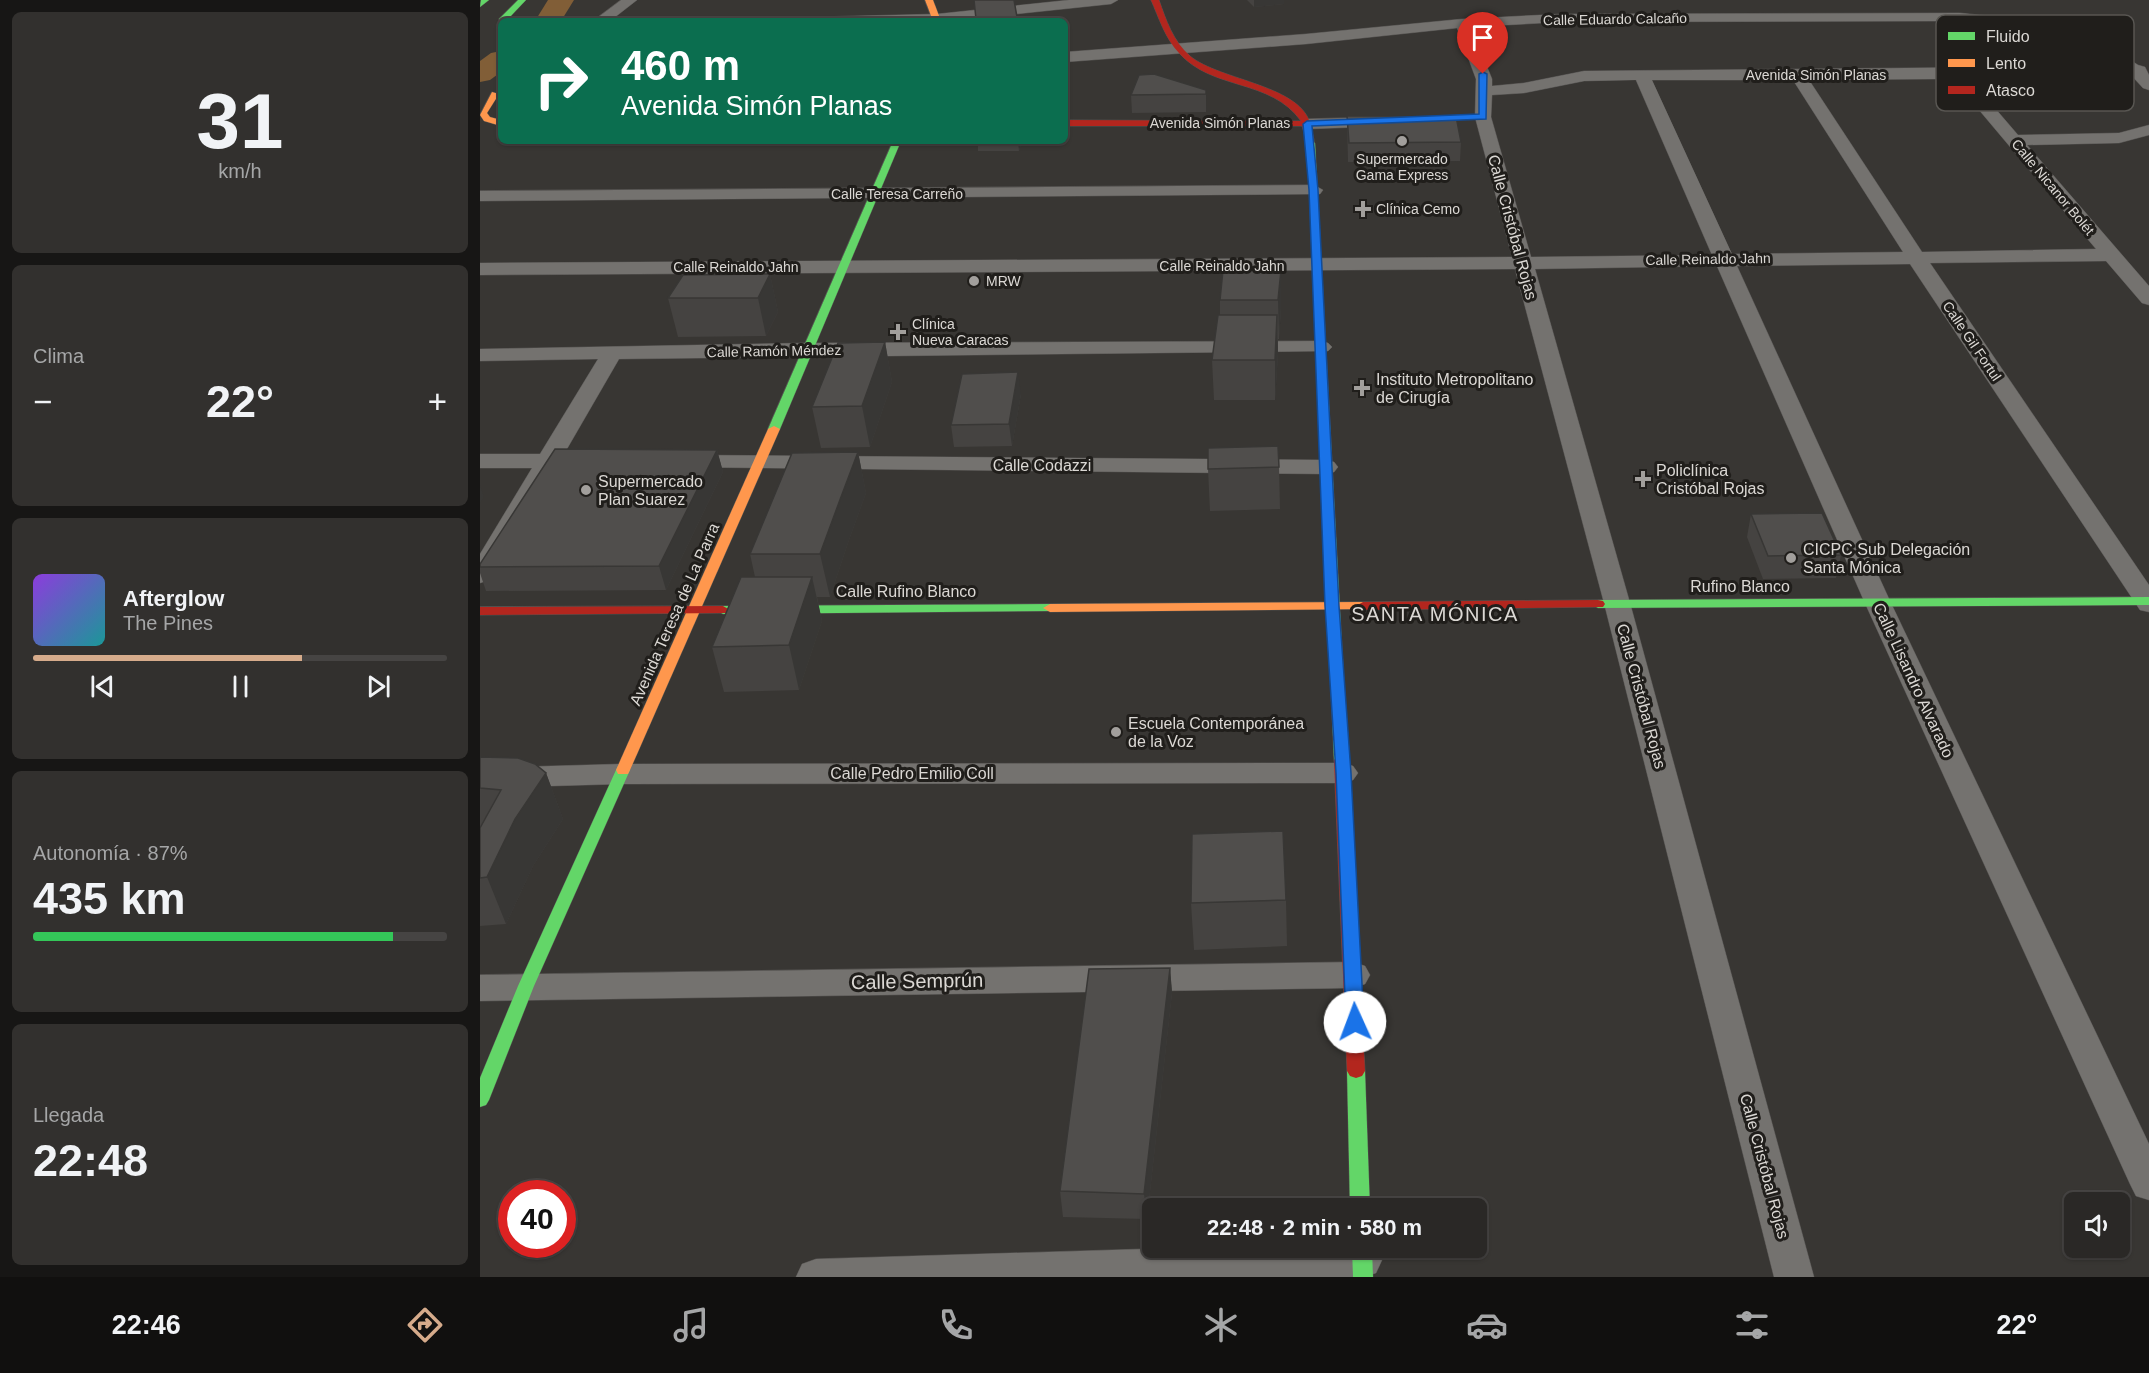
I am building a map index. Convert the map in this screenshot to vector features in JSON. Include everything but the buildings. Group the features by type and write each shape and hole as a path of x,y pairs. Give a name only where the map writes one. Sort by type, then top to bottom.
{"main road":[{"path":"480,5 485,0"},
{"path":"929,0 937,18"},
{"path":"1155,0 1179,50 1206,69 1287,100 1301,112 1307,124 1314,190 1332,606 1353,975 1360,1198"},
{"path":"505,18 521,1"},
{"path":"492,94 483,113 487,119 498,123"},
{"name":"Avenida Simón Planas","path":"1068,123 1307,124"},
{"path":"481,130 498,125"},
{"path":"481,130 498,132"},
{"name":"Avenida Teresa de La Parra","path":"480,1100 526,986 696,609 896,144"},
{"name":"Rufino Blanco","path":"1332,606 1877,601 2148,602"},
{"name":"Calle Rufino Blanco","path":"480,610 1332,606"}],"street":[{"path":"604,18 630,0"},
{"path":"946,18 1111,0"},
{"name":"Calle Eduardo Calcaño","path":"1068,57 1179,50 1462,23 1561,18 1936,17"},
{"name":"Calle Cristóbal Rojas","path":"1462,23 1484,79 1477,109 1522,261 1617,603 1794,1277"},
{"name":"Calle Eduardo Calcaño","path":"2141,70 2149,85"},
{"name":"Avenida Simón Planas","path":"1477,109 1524,88 1584,75 1936,74"},
{"name":"Calle Gil Fortul","path":"1798,75 1915,256 2148,602"},
{"name":"Calle Lisandro Alvarado","path":"1642,76 1722,260 1877,601 2149,1184"},
{"name":"Calle Nicanor Bolét","path":"1989,111 2109,255 2149,299"},
{"name":"Avenida Simón Planas","path":"1307,124 1402,122"},
{"path":"2014,140 2119,138 2149,130"},
{"name":"Calle Teresa Carreño","path":"480,196 1314,190"},
{"name":"Calle Reinaldo Jahn","path":"480,269 1317,266 1522,261 2109,255"},
{"name":"Calle Ramón Méndez","path":"480,355 611,355 807,349 1321,347"},
{"path":"480,575 546,460 611,355"},
{"path":"480,461 606,461"},
{"name":"Calle Codazzi","path":"666,462 1326,467"},
{"name":"Calle Pedro Emilio Coll","path":"480,777 621,774 1343,773"},
{"name":"Calle Semprún","path":"480,987 1353,975"},
{"path":"816,1277 1362,1262"}],"waterway":[{"path":"550,18 561,0"},
{"path":"480,74 498,61"}],"traffic: fast":[{"path":"480,5 485,0"},
{"path":"505,18 522,0"},
{"path":"1311,143 1341,760"},
{"path":"774,429 896,144"},
{"path":"1598,604 2149,601"},
{"path":"723,610 1050,608"},
{"path":"480,1100 526,986 623,770"},
{"path":"1356,1071 1360,1198"},
{"path":"1362,1258 1363,1277"}],"traffic: slow":[{"path":"929,0 936,18"},
{"path":"495,94 483,113 487,119 498,122"},
{"path":"623,770 774,429"},
{"path":"1050,608 1363,606"}],"traffic: jam":[{"path":"1155,0 1168,32 1182,53 1206,70 1262,89 1294,106 1305,121 1311,143"},
{"path":"1068,123 1307,124"},
{"path":"1363,606 1598,604"},
{"path":"480,611 723,610"},
{"path":"1341,760 1356,1071"}],"place":[{"name":"Supermercado Gama Express","path":"1402,141"},
{"name":"Clínica Cemo","path":"1363,209"},
{"name":"MRW","path":"974,281"},
{"name":"Clínica Nueva Caracas","path":"898,332"},
{"name":"Instituto Metropolitano de Cirugía","path":"1362,388"},
{"name":"Policlínica Cristóbal Rojas","path":"1643,479"},
{"name":"Supermercado Plan Suarez","path":"586,490"},
{"name":"CICPC Sub Delegación Santa Mónica","path":"1791,558"},
{"name":"Escuela Contemporánea de la Voz","path":"1116,732"}],"district":[{"name":"SANTA MÓNICA","path":"1435,614"}],"route":[{"path":"1355,1022 1332,606 1314,190 1307,124 1483,117 1483,74"}]}
